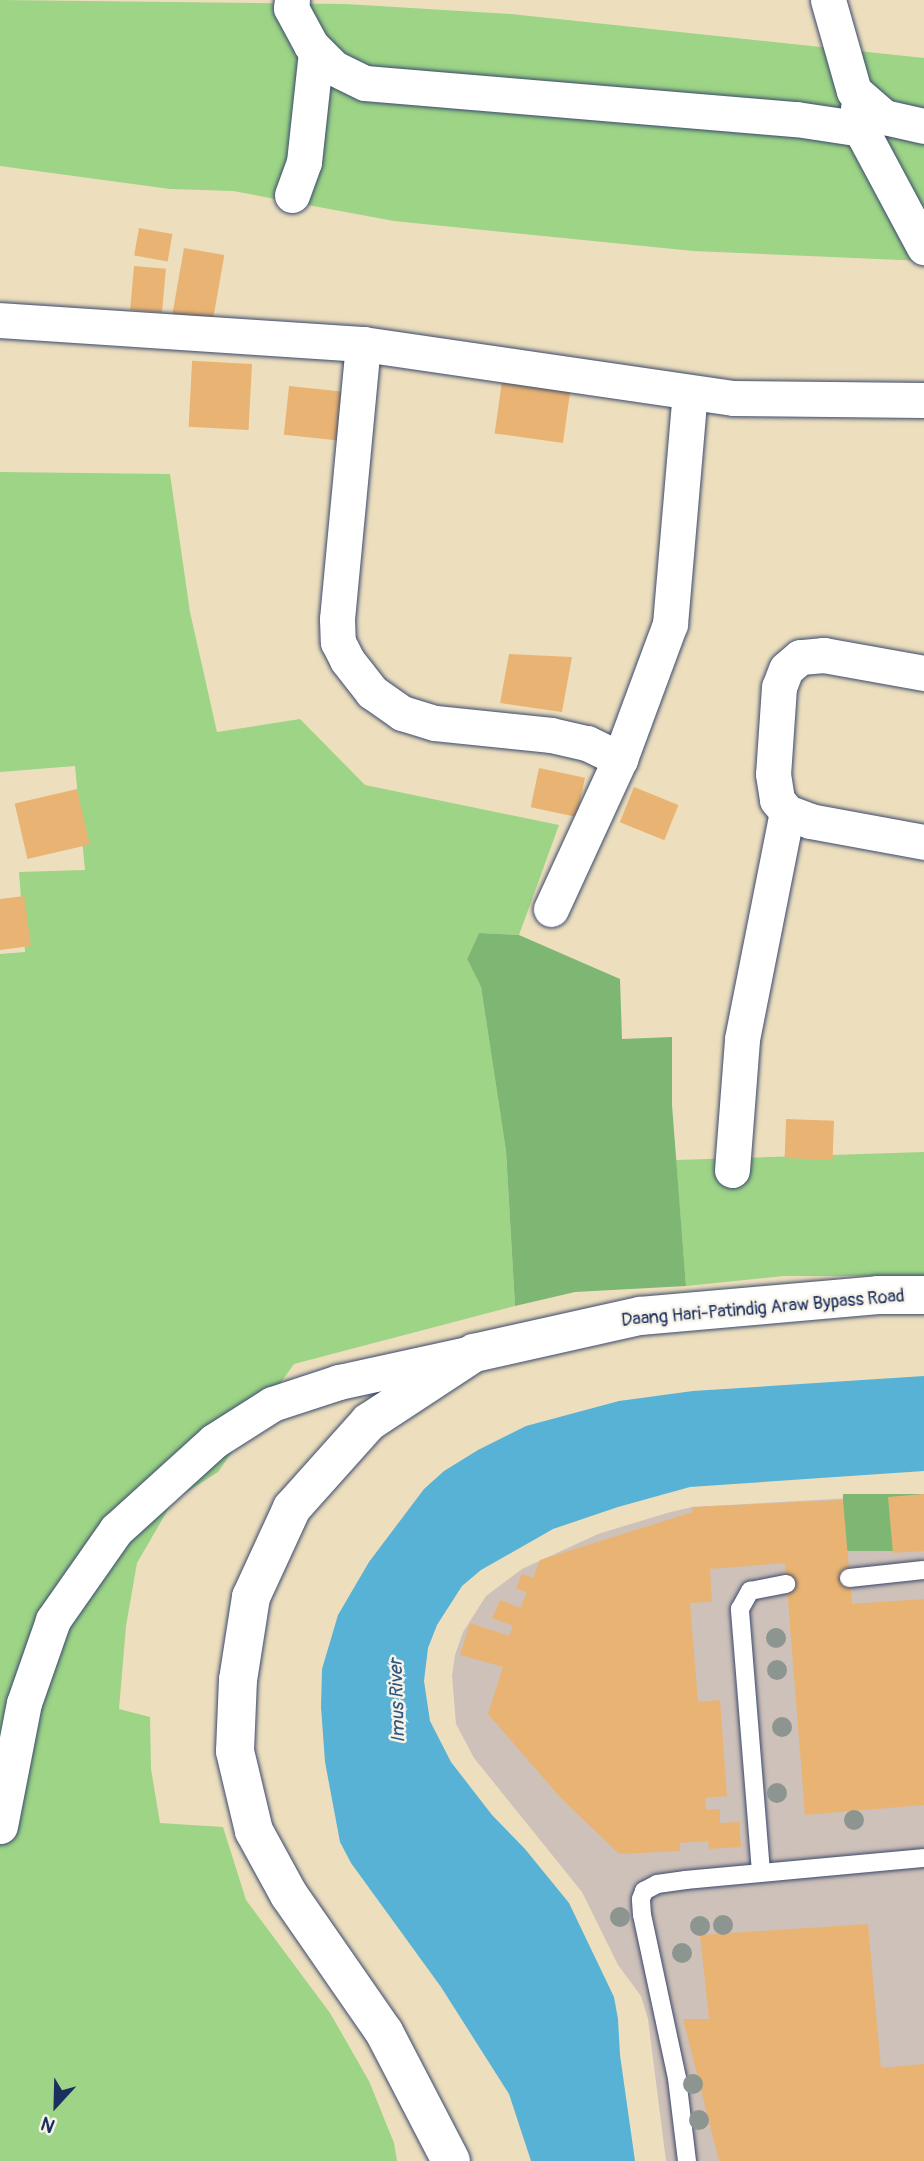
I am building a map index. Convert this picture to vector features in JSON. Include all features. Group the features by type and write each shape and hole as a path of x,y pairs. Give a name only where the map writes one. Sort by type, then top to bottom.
{"main road":[{"name":"Daang Hari-Patindig Araw Bypass Road","path":"451,2161 384,2032 289,1895 254,1831 235,1752 238,1680 251,1597 292,1508 369,1422 474,1353 640,1316 878,1295 924,1295"}],"street":[{"path":"292,0 291,8 316,51 334,68 365,83 796,120 863,129"},
{"path":"828,0 863,129 879,166 924,247"},
{"path":"292,195 304,162 316,51"},
{"path":"854,91 884,117 924,125"},
{"path":"0,320 363,344 690,393 783,401 924,400"},
{"path":"363,344 337,619 338,642 347,660 372,692 402,713 435,723 551,735 587,743 620,759"},
{"path":"551,909 620,759 670,624 690,393"},
{"path":"924,673 824,655 800,657 786,669 779,687 774,774 777,800 787,813 810,821 924,842"},
{"path":"732,1170 742,1040 787,813"},
{"path":"0,1826 24,1703 52,1620 116,1530 214,1441 272,1404 339,1382 474,1353"}],"lane":[{"path":"849,1578 924,1570"},
{"path":"761,1872 740,1609 750,1591 786,1584"},
{"path":"687,2161 677,2078 640,1899 644,1891 657,1884 924,1858"}],"shaded area":[{"path":"924,1494 924,2161 666,2161 648,2019 641,1996 618,1965 582,1892 474,1758 456,1724 452,1676 455,1655 463,1632 486,1596 522,1569 598,1534 667,1513 692,1507"}],"green space":[{"path":"0,0 345,4 511,14 924,58 924,261 693,251 394,221 233,191 170,189 0,166"},
{"path":"0,472 170,474 190,612 217,732 300,719 365,785 559,825 519,935 479,933 467,959 481,987 506,1151 515,1306 294,1364 218,1472 173,1501 137,1563 126,1626 119,1709 150,1717 151,1769 160,1823 223,1827 246,1900 330,2013 369,2081 394,2143 397,2161 0,2161 0,954 25,952 19,872 85,870 75,766 0,772"},
{"path":"479,933 519,935 620,979 622,1039 672,1037 672,1105 686,1286 575,1292 515,1306 506,1151 481,987 467,959"},
{"path":"924,1152 924,1276 784,1276 686,1286 676,1160"},
{"path":"843,1494 924,1494 924,1551 843,1551"}],"water":[{"name":"Imus River","path":"924,1376 924,1471 690,1487 618,1507 553,1529 481,1570 462,1586 437,1625 428,1648 424,1681 430,1721 451,1762 492,1815 525,1849 569,1903 614,1997 618,2019 620,2055 635,2161 531,2161 509,2094 441,1987 351,1863 340,1842 325,1762 321,1707 322,1669 338,1615 369,1562 424,1489 444,1471 478,1450 526,1426 619,1401 693,1391"}],"building":[{"path":"139,228 172,234 168,261 134,256"},
{"path":"184,248 224,255 213,321 172,314"},
{"path":"134,266 166,269 162,313 130,310"},
{"path":"192,361 252,364 249,430 189,427"},
{"path":"503,374 571,384 563,443 495,433"},
{"path":"289,386 351,392 346,441 284,435"},
{"path":"509,654 572,657 562,712 500,703"},
{"path":"539,768 585,778 577,817 531,807"},
{"path":"634,787 679,805 664,840 620,822"},
{"path":"77,789 90,845 27,859 15,803"},
{"path":"24,896 31,946 0,950 0,899"},
{"path":"786,1119 834,1121 833,1160 785,1158"},
{"path":"924,1494 924,1551 893,1553 888,1497"},
{"path":"843,1500 852,1604 924,1599 924,1805 805,1815 785,1563 710,1569 712,1602 690,1603 698,1702 720,1700 727,1796 705,1798 706,1810 720,1809 720,1823 739,1822 741,1847 709,1849 708,1841 680,1843 680,1851 619,1854 560,1797 488,1714 503,1667 460,1655 470,1623 509,1636 513,1626 492,1618 500,1600 520,1608 527,1593 516,1588 522,1574 533,1578 540,1560 693,1512 692,1507"},
{"path":"868,1924 881,2068 924,2064 924,2161 719,2161 683,2019 709,2019 700,1935"}]}
